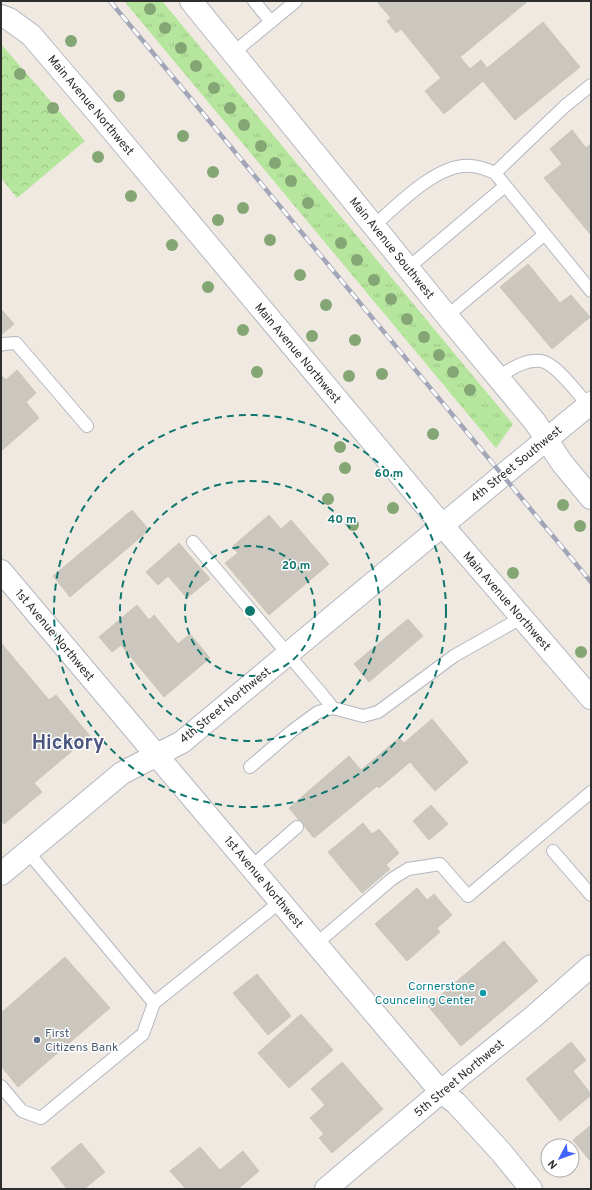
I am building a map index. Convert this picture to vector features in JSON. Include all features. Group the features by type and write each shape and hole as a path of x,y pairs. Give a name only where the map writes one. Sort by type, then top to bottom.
{"street":[{"name":"Main Avenue Southwest","path":"191,1 535,422 562,463 591,498"},
{"name":"Main Avenue Northwest","path":"1,16 9,19 31,35 442,526 591,698"},
{"name":"4th Street Southwest","path":"442,526 589,404"},
{"name":"4th Street Northwest","path":"1,874 122,773 156,754 182,742 442,526"},
{"name":"1st Avenue Northwest","path":"1,571 42,622 156,754 441,1092 456,1103 501,1152 531,1189"},
{"name":"5th Street Northwest","path":"326,1189 591,966"}],"lane":[{"path":"254,1 271,22"},
{"path":"233,53 296,1"},
{"path":"495,173 565,106 591,85"},
{"path":"374,226 425,182 455,166 472,166 495,173 591,291"},
{"path":"408,268 505,186"},
{"path":"447,316 545,234"},
{"path":"1,345 16,344 87,426"},
{"path":"498,378 513,367 526,363 542,361 557,369 589,404"},
{"path":"193,542 333,708"},
{"path":"250,767 292,731 318,712 333,708 363,716 378,712 454,656 521,618"},
{"path":"316,944 392,879 408,869 440,864 468,896 591,792"},
{"path":"251,867 298,827"},
{"path":"553,851 591,895"},
{"path":"28,852 154,1003"},
{"path":"1,1086 22,1111 41,1118 143,1034 154,1003 280,902"}],"green space":[{"path":"124,1 162,1 513,424 496,448"},
{"path":"1,44 85,141 17,198 1,178"}],"building":[{"path":"380,1 528,1 460,57 470,69 481,60 487,68 543,22 580,67 515,120 483,81 444,114 425,91 441,78 401,29 396,33 387,21 391,18 378,3"},
{"path":"572,130 586,148 591,144 591,235 544,178 562,164 550,149"},
{"path":"528,264 560,303 571,295 590,317 552,349 500,287"},
{"path":"1,309 14,324 1,335"},
{"path":"17,370 36,393 26,402 39,418 1,451 1,375 6,380"},
{"path":"132,510 149,530 70,597 53,576"},
{"path":"269,515 281,529 291,520 329,564 269,615 225,563 238,553 232,547"},
{"path":"179,543 210,579 187,598 168,576 158,585 146,572"},
{"path":"137,605 149,620 154,615 178,644 190,634 210,658 164,697 121,645 112,652 99,637"},
{"path":"408,619 423,636 369,682 354,664"},
{"path":"1,643 49,700 56,695 90,736 34,783 42,792 4,824 1,820"},
{"path":"432,719 468,762 435,791 410,762 379,788 377,786 314,838 289,808 349,756 361,770 399,738 404,743"},
{"path":"431,805 448,824 429,840 413,821"},
{"path":"363,823 372,834 379,829 399,853 386,865 390,869 362,893 328,852"},
{"path":"417,888 427,900 434,894 452,915 437,928 440,932 407,961 375,924"},
{"name":"Cornerstone Counceling Center","path":"504,941 538,981 461,1046 428,1006"},
{"name":"First Citizens Bank","path":"65,957 110,1008 18,1087 1,1066 1,1013"},
{"path":"257,974 291,1016 268,1035 233,993"},
{"path":"301,1014 333,1050 289,1088 258,1053"},
{"path":"571,1042 586,1060 573,1071 591,1095 560,1121 526,1079"},
{"path":"342,1062 383,1109 332,1153 319,1138 324,1134 310,1118 325,1105 311,1089"},
{"path":"591,1125 591,1162 580,1149 580,1138 575,1138"},
{"path":"81,1143 105,1172 84,1189 67,1189 51,1168"},
{"path":"200,1147 220,1170 243,1151 259,1171 238,1189 186,1189 170,1171"}],"railway":[{"path":"110,1 591,582"}],"place":[{"name":"Cornerstone Counceling Center","path":"483,993"},
{"name":"First Citizens Bank","path":"37,1040"}],"district":[{"name":"Hickory","path":"68,742"}]}
